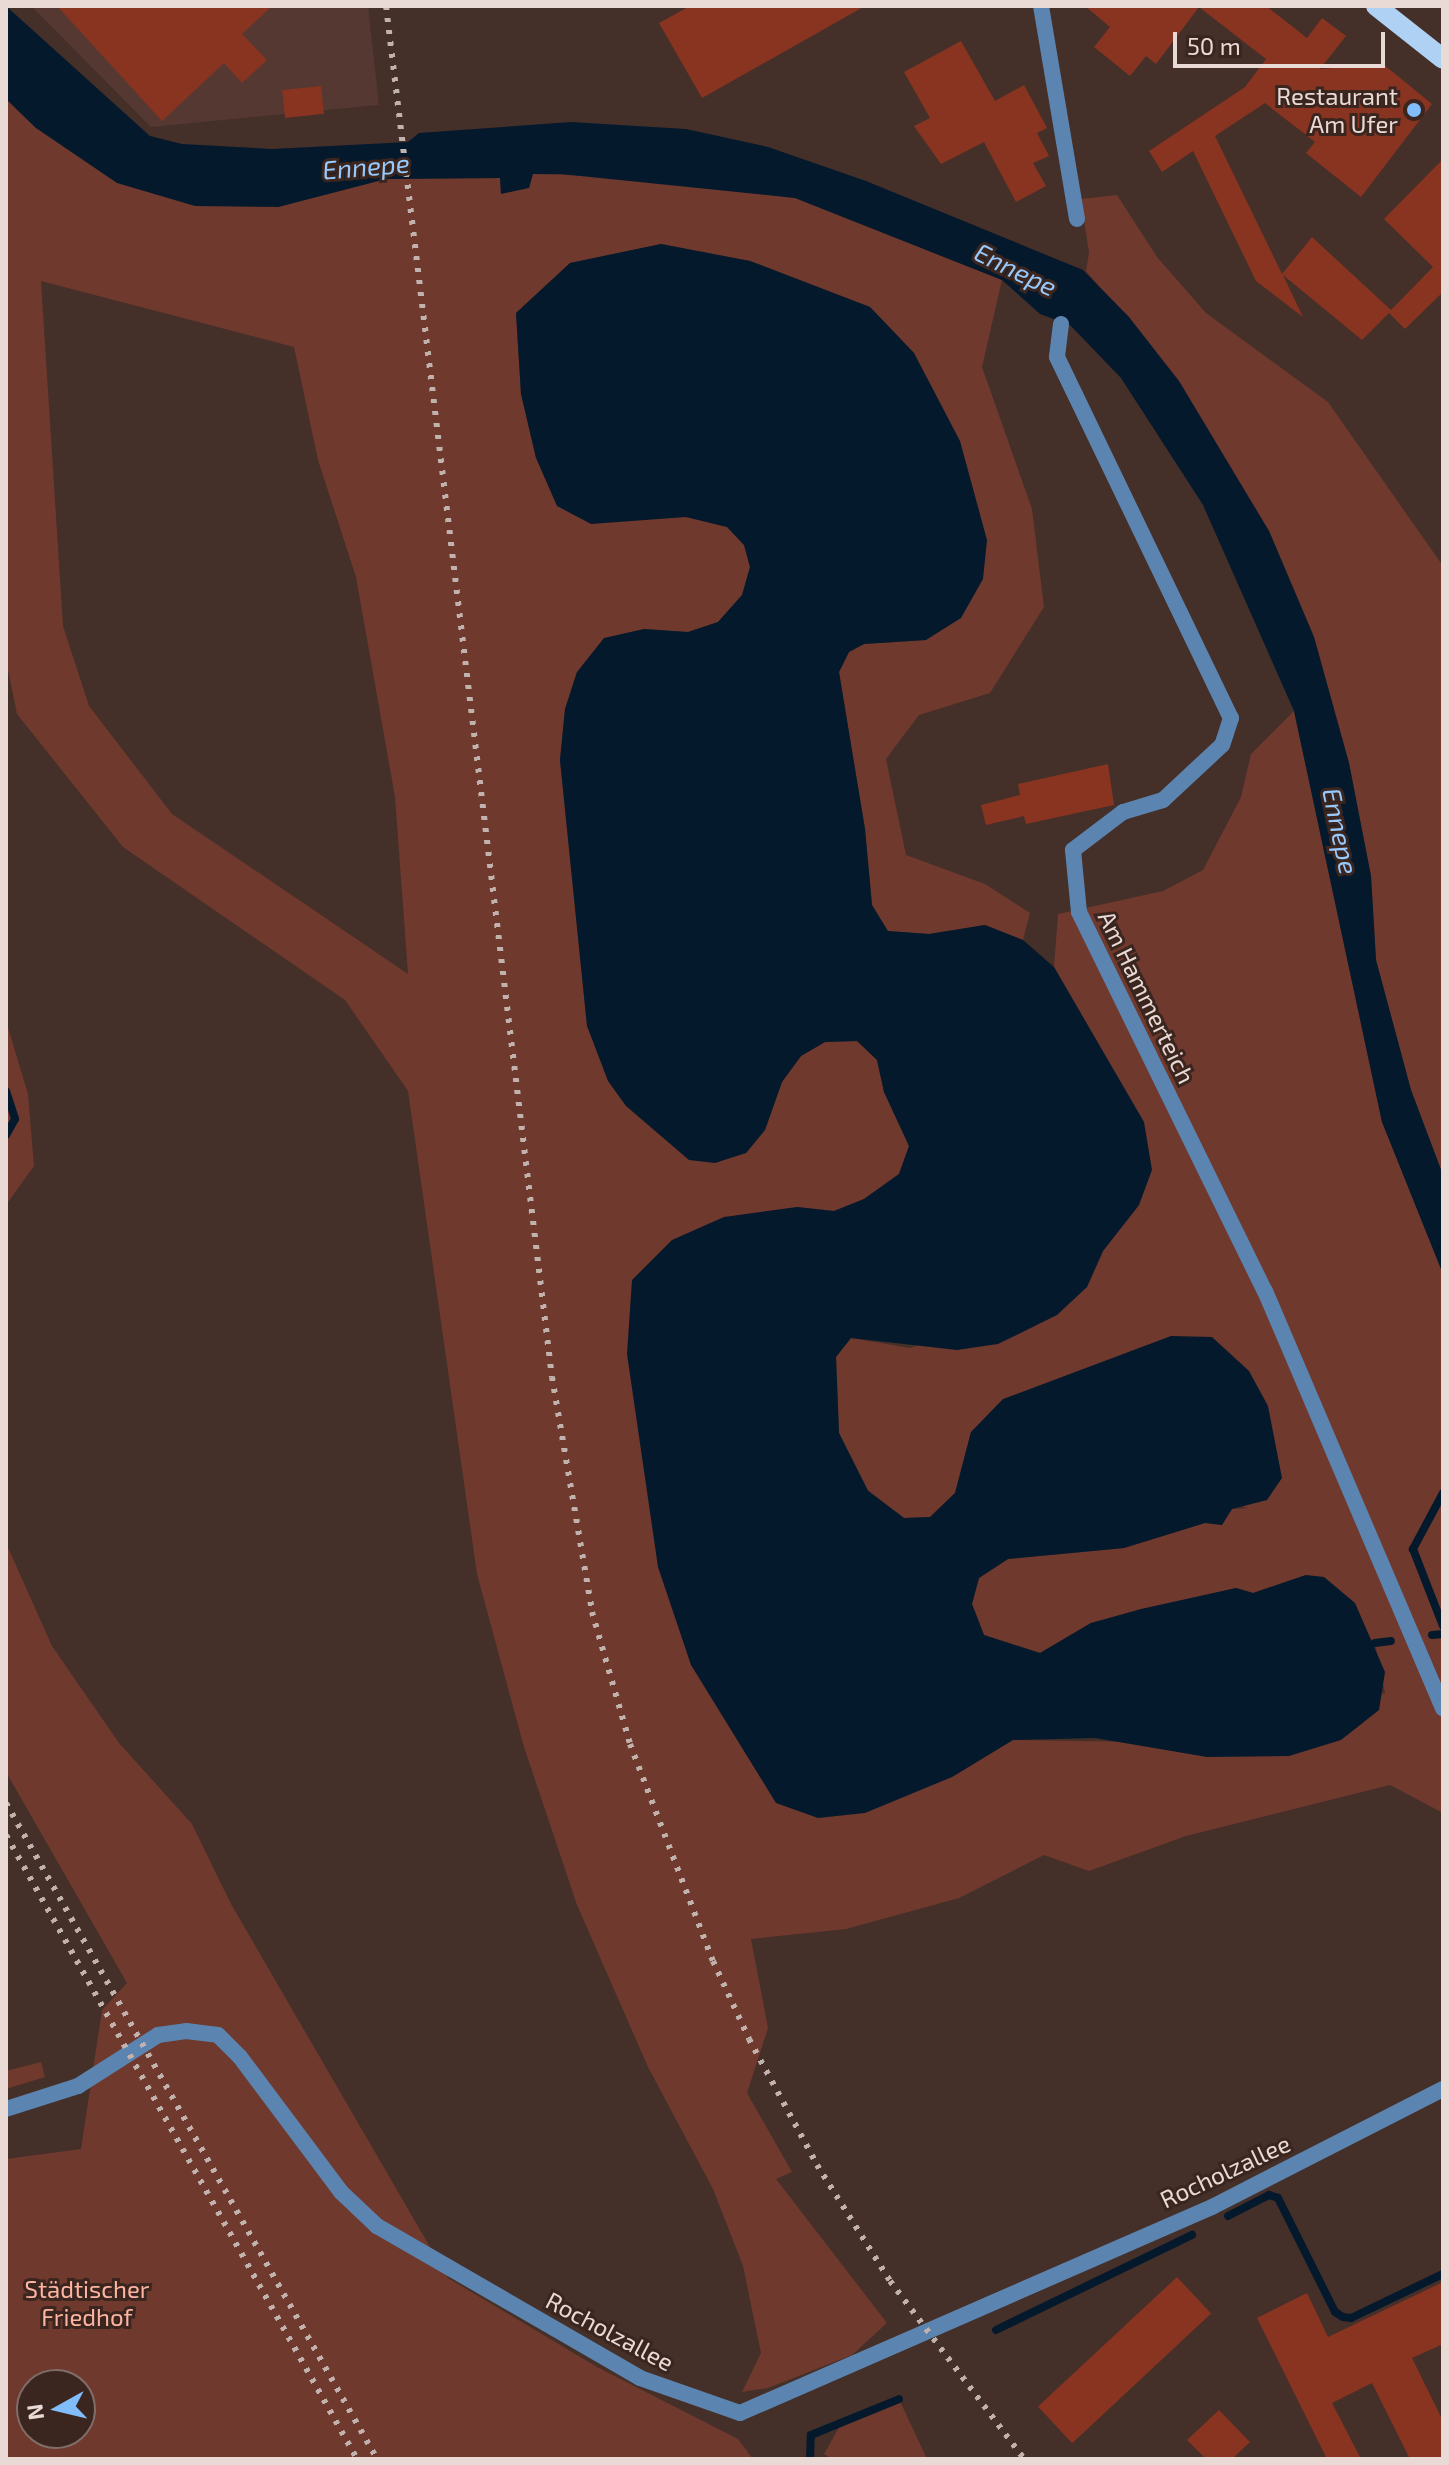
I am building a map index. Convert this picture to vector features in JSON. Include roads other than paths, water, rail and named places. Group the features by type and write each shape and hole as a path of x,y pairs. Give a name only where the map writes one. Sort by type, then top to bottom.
{"main road":[{"path":"1376,6 1443,59"}],"street":[{"path":"1041,6 1077,219"},
{"name":"Am Hammerteich","path":"1061,324 1057,357 1231,718 1222,745 1163,800 1123,812 1073,850 1079,912 1265,1291 1443,1709"},
{"name":"Rocholzallee","path":"6,2109 78,2086 158,2035 186,2031 218,2035 240,2057 341,2192 377,2226 640,2378 740,2413 835,2375 1212,2207 1443,2089"}],"water":[{"name":"Ennepe","path":"6,6 150,136 182,144 272,149 408,142 419,133 571,122 686,129 768,147 866,181 1083,270 1129,317 1179,381 1269,531 1314,637 1349,763 1371,876 1376,960 1411,1090 1443,1175 1443,1274 1382,1122 1294,711 1203,505 1121,378 1070,325 1040,314 1002,280 795,198 561,174 533,174 529,188 501,194 500,178 386,179 278,207 195,206 117,183 36,128 6,99"},
{"path":"661,244 750,261 870,307 914,353 960,441 987,540 983,579 961,618 926,640 864,644 849,652 839,672 865,829 872,905 888,931 929,934 985,925 1023,940 1054,967 1144,1122 1152,1170 1139,1205 1103,1251 1087,1287 1057,1315 998,1344 957,1350 851,1338 836,1357 839,1433 868,1491 904,1518 930,1517 955,1493 971,1432 1003,1399 1171,1336 1212,1337 1249,1371 1268,1406 1282,1478 1267,1500 1232,1509 1222,1525 1205,1523 1124,1548 1008,1559 979,1578 972,1604 984,1635 1040,1653 1091,1623 1141,1609 1236,1588 1253,1593 1306,1575 1324,1577 1355,1603 1385,1672 1379,1710 1341,1740 1289,1756 1207,1757 1095,1738 1013,1740 952,1777 865,1813 818,1818 776,1803 691,1665 658,1567 627,1354 632,1280 672,1240 724,1217 797,1207 834,1211 864,1199 899,1174 909,1146 884,1092 877,1060 857,1041 825,1042 801,1056 782,1082 765,1130 746,1153 715,1163 689,1160 626,1106 608,1081 587,1026 560,760 565,709 577,672 604,638 644,629 688,632 718,622 742,595 750,567 744,545 727,527 686,517 591,524 557,506 536,458 521,394 516,313 570,263"}],"waterway":[{"path":"6,1091 15,1119 6,1135"},
{"path":"1443,1493 1413,1549 1443,1626"},
{"path":"1432,1635 1443,1634"},
{"path":"1375,1643 1391,1641"},
{"path":"1228,2216 1269,2195 1278,2198 1335,2312 1343,2317 1351,2318 1443,2274"},
{"path":"996,2330 1192,2235"},
{"path":"810,2459 811,2435 899,2399"}],"railway":[{"path":"386,6 552,1377 592,1612 630,1744 713,1961 749,2039 817,2165 890,2281 1024,2459"},
{"path":"6,1803 377,2459"},
{"path":"6,1835 357,2459"}],"place":[{"name":"Restaurant Am Ufer","path":"1414,110"}],"park label":[{"name":"Städtischer Friedhof","path":"87,2303"}]}
